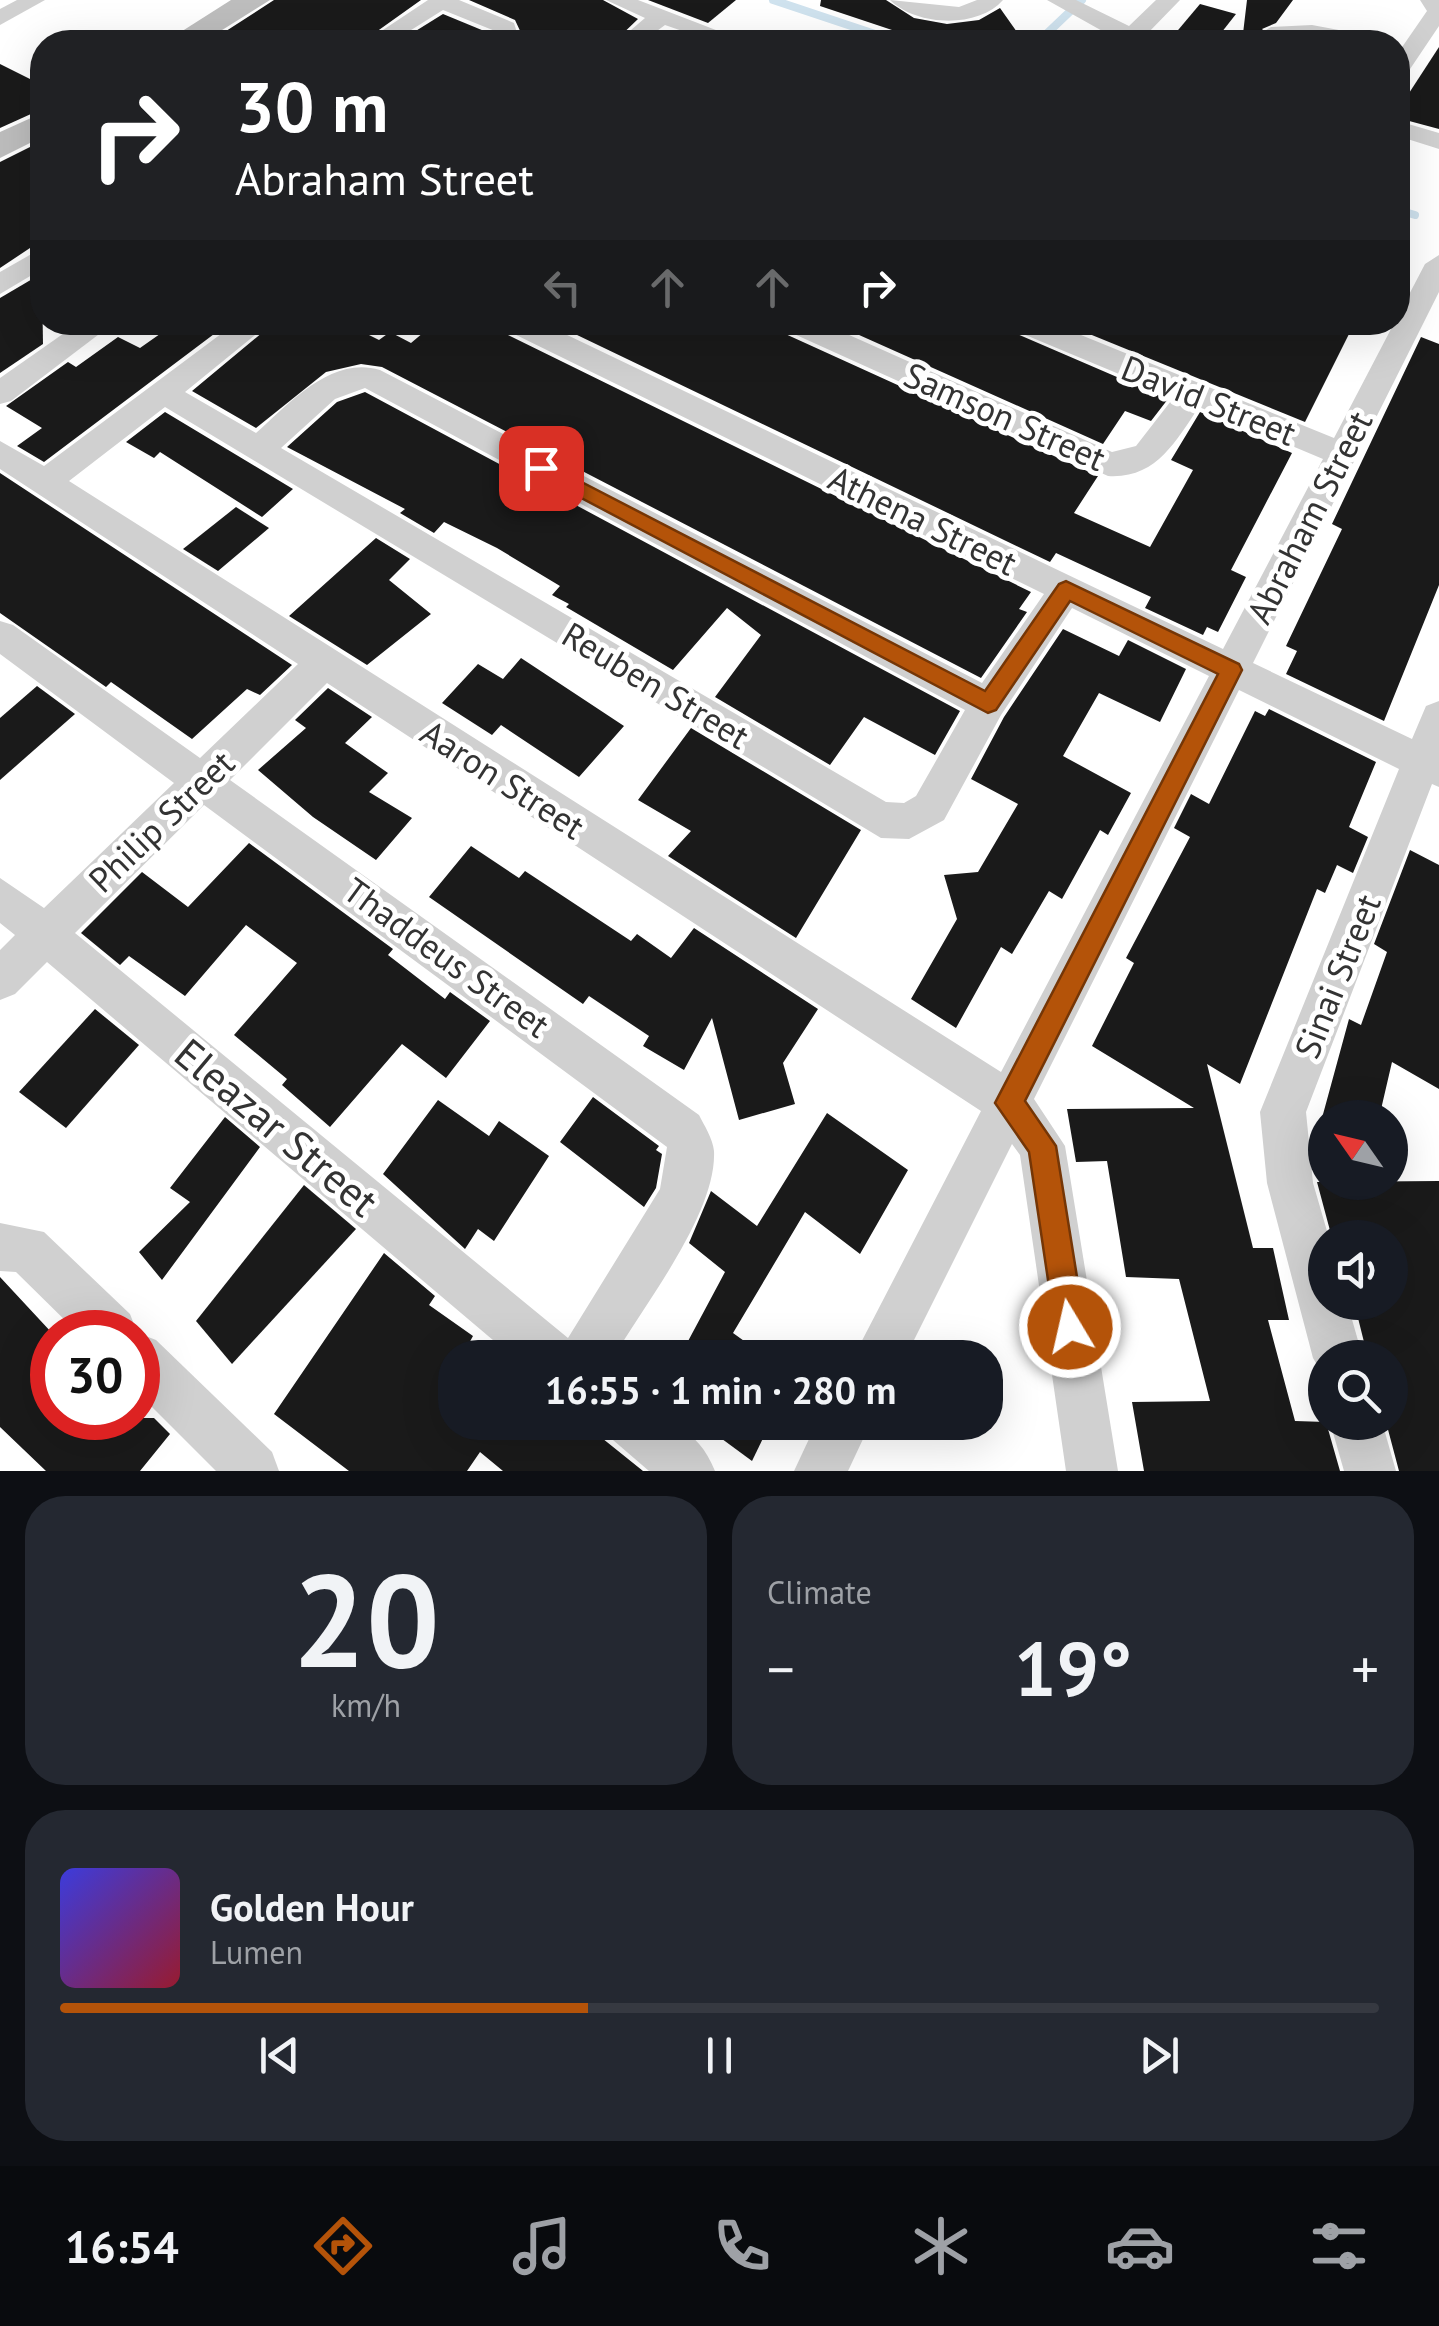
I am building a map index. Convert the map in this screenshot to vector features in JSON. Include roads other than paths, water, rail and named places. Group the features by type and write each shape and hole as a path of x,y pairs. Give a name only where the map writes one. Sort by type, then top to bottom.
{"street":[{"path":"0,18 34,0"},
{"path":"202,30 254,0"},
{"path":"396,30 443,0 498,21 506,30"},
{"path":"617,0 701,30"},
{"path":"901,0 960,15 982,9 992,0"},
{"path":"1058,0 1117,30"},
{"path":"1145,30 1169,0"},
{"path":"1410,45 1438,10 1431,0"},
{"path":"644,30 662,16"},
{"path":"0,147 30,129"},
{"path":"1410,132 1439,141"},
{"path":"0,285 30,265"},
{"path":"0,393 83,335"},
{"path":"45,482 240,335"},
{"name":"Athena Street","path":"541,335 1430,766"},
{"name":"Samson Street","path":"823,335 1108,464 1128,468 1143,461 1192,395"},
{"name":"David Street","path":"1051,335 1342,454"},
{"name":"Abraham Street","path":"887,1340 1342,454 1395,335"},
{"path":"260,448 335,384 353,376 369,377 988,704"},
{"name":"Reuben Street","path":"164,393 881,820 909,820 930,808 988,704 1066,590"},
{"name":"Aaron Street","path":"0,453 1009,1103 1042,1146 1092,1471"},
{"name":"Thaddeus Street","path":"0,636 682,1131 691,1149 682,1196 595,1340"},
{"name":"Philip Street","path":"0,978 322,664"},
{"name":"Sinai Street","path":"1333,1340 1290,1183 1283,1112 1430,766 1439,717"},
{"name":"Eleazar Street","path":"0,896 531,1340"},
{"path":"0,1247 27,1249 89,1310"},
{"path":"160,1380 253,1471"},
{"path":"652,1440 689,1471"},
{"path":"820,1471 836,1440"},
{"path":"1361,1440 1370,1471"}],"lane":[{"path":"1271,30 1323,30"}],"waterway":[{"path":"773,0 863,30"},
{"path":"1051,30 1082,0"},
{"path":"1410,214 1415,215"}]}
